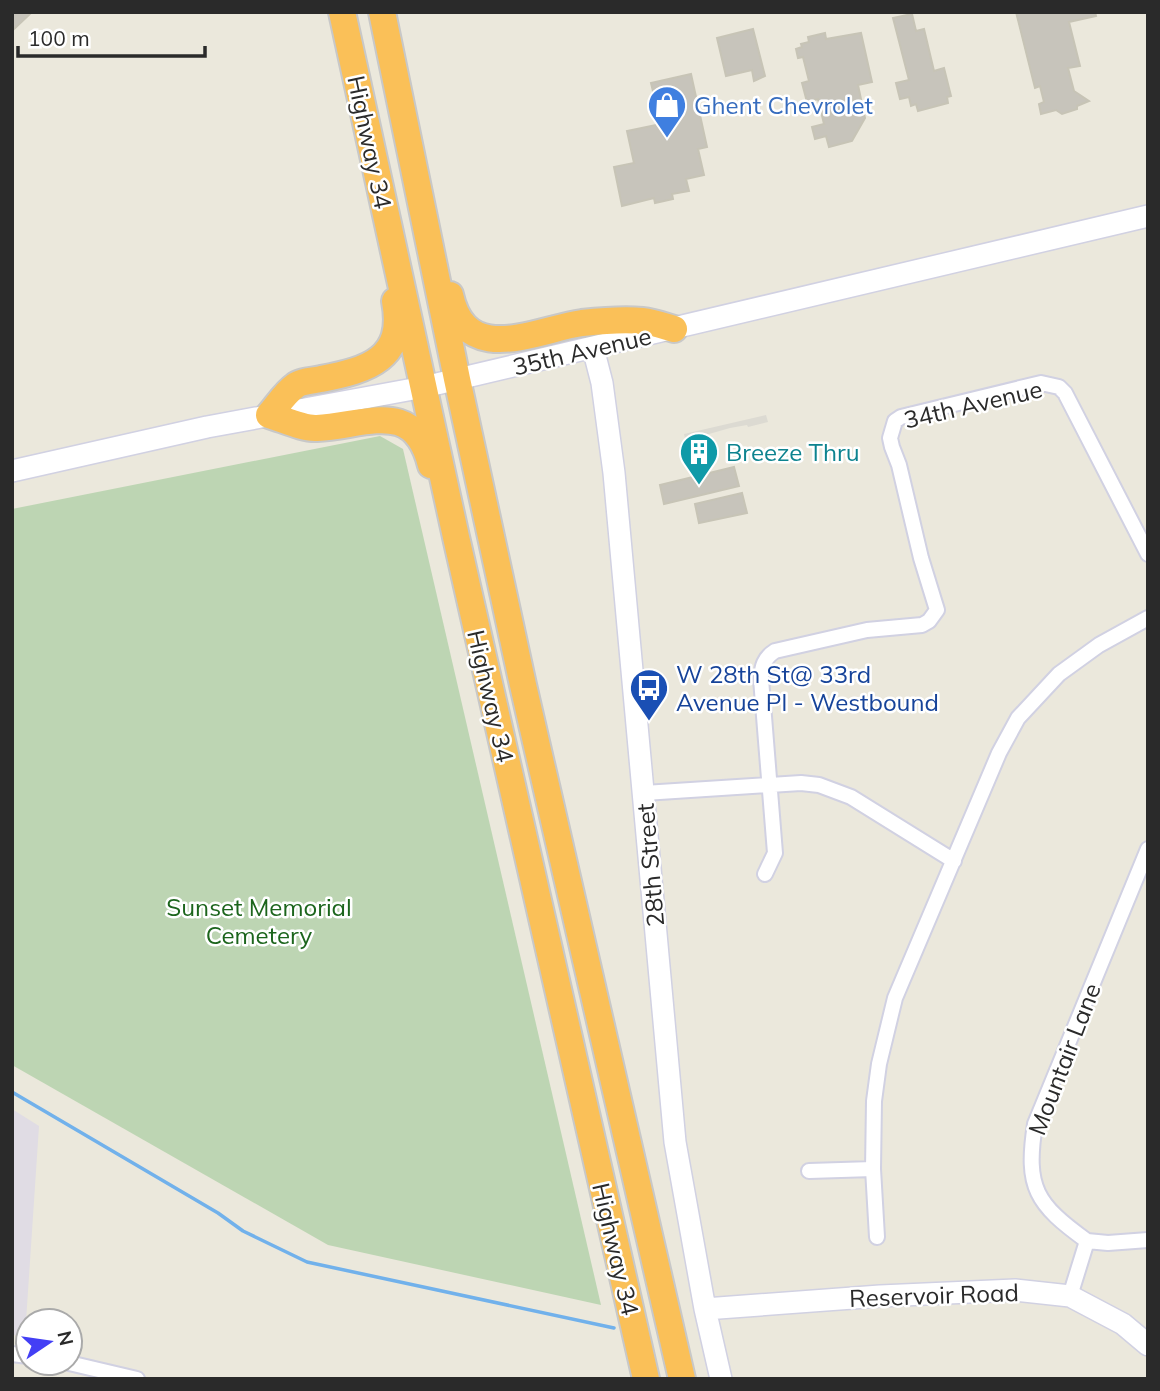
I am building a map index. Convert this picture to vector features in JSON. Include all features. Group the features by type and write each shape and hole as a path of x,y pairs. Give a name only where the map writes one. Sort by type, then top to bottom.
{"highway":[{"name":"Highway 34","path":"342,12 456,537 646,1379"},
{"name":"Highway 34","path":"383,16 523,685 682,1379"},
{"path":"383,16 394,24 452,302 457,316 467,329 491,340 506,340 582,323 643,321 674,329"},
{"path":"368,137 368,157 397,311 395,337 380,360 366,369 296,384 269,415 314,429 376,418 404,424 426,449 443,516 456,537"}],"street":[{"name":"35th Avenue","path":"12,471 269,415 424,387 1148,216"},
{"name":"28th Street","path":"593,348 602,383 614,473 676,1143 720,1379"},
{"name":"34th Avenue","path":"770,785 761,679 762,668 768,656 775,651 867,630 922,625 934,616 937,605 921,558 899,465 892,447 895,421 1041,383 1059,387 1065,393 1148,554"},
{"path":"877,1237 873,1169 874,1101 879,1064 895,998 999,753 1018,718 1059,674 1099,645 1148,618"},
{"path":"644,793 802,783 835,789 954,861"},
{"path":"765,874 775,853 770,785"},
{"name":"Mountair Lane","path":"1087,1241 1062,1223 1040,1199 1031,1174 1030,1154 1035,1124 1148,849"},
{"path":"809,1171 873,1169"},
{"path":"1070,1296 1087,1241 1108,1243 1148,1240"},
{"name":"Reservoir Road","path":"705,1309 880,1296 1015,1290 1070,1296 1123,1324 1148,1345"},
{"path":"84,1367 137,1379"}],"shaded area":[{"path":"766,415 768,422 730,428 690,441 696,464 691,465 684,434"},
{"path":"12,1109 39,1126 27,1307 14,1307 12,1335"}],"green space":[{"name":"Sunset Memorial Cemetery","path":"380,436 403,449 601,1305 328,1245 12,1065 12,509"}],"building":[{"path":"12,12 32,12 12,31"},
{"path":"1016,12 1095,12 1096,16 1069,22 1080,66 1068,68 1074,91 1089,101 1062,114 1056,110 1041,114 1039,104 1044,102 1040,86 1035,88"},
{"path":"912,14 916,31 924,29 934,71 944,68 951,96 947,97 948,103 918,111 916,104 911,106 909,97 900,99 896,83 909,80 893,18"},
{"path":"753,29 765,76 754,81 752,70 726,76 717,38"},
{"path":"825,33 826,39 861,33 872,82 858,85 865,118 852,141 829,147 826,136 815,139 812,127 824,124 818,99 807,102 802,83 809,81 803,57 798,58 796,49 809,42 808,37"},
{"name":"Ghent Chevrolet","path":"691,74 707,147 698,149 704,175 686,179 689,191 672,194 673,199 655,203 654,198 622,206 614,167 634,163 627,131 661,124 651,83"},
{"name":"Breeze Thru","path":"734,467 739,486 664,504 660,485"},
{"path":"742,493 747,513 699,523 695,504"}],"waterway":[{"path":"12,1092 218,1213 243,1231 307,1262 614,1328"}],"place":[{"name":"Ghent Chevrolet","path":"667,139"},
{"name":"Breeze Thru","path":"699,486"},
{"name":"W 28th St@ 33rd Avenue Pl - Westbound","path":"649,722"}]}
